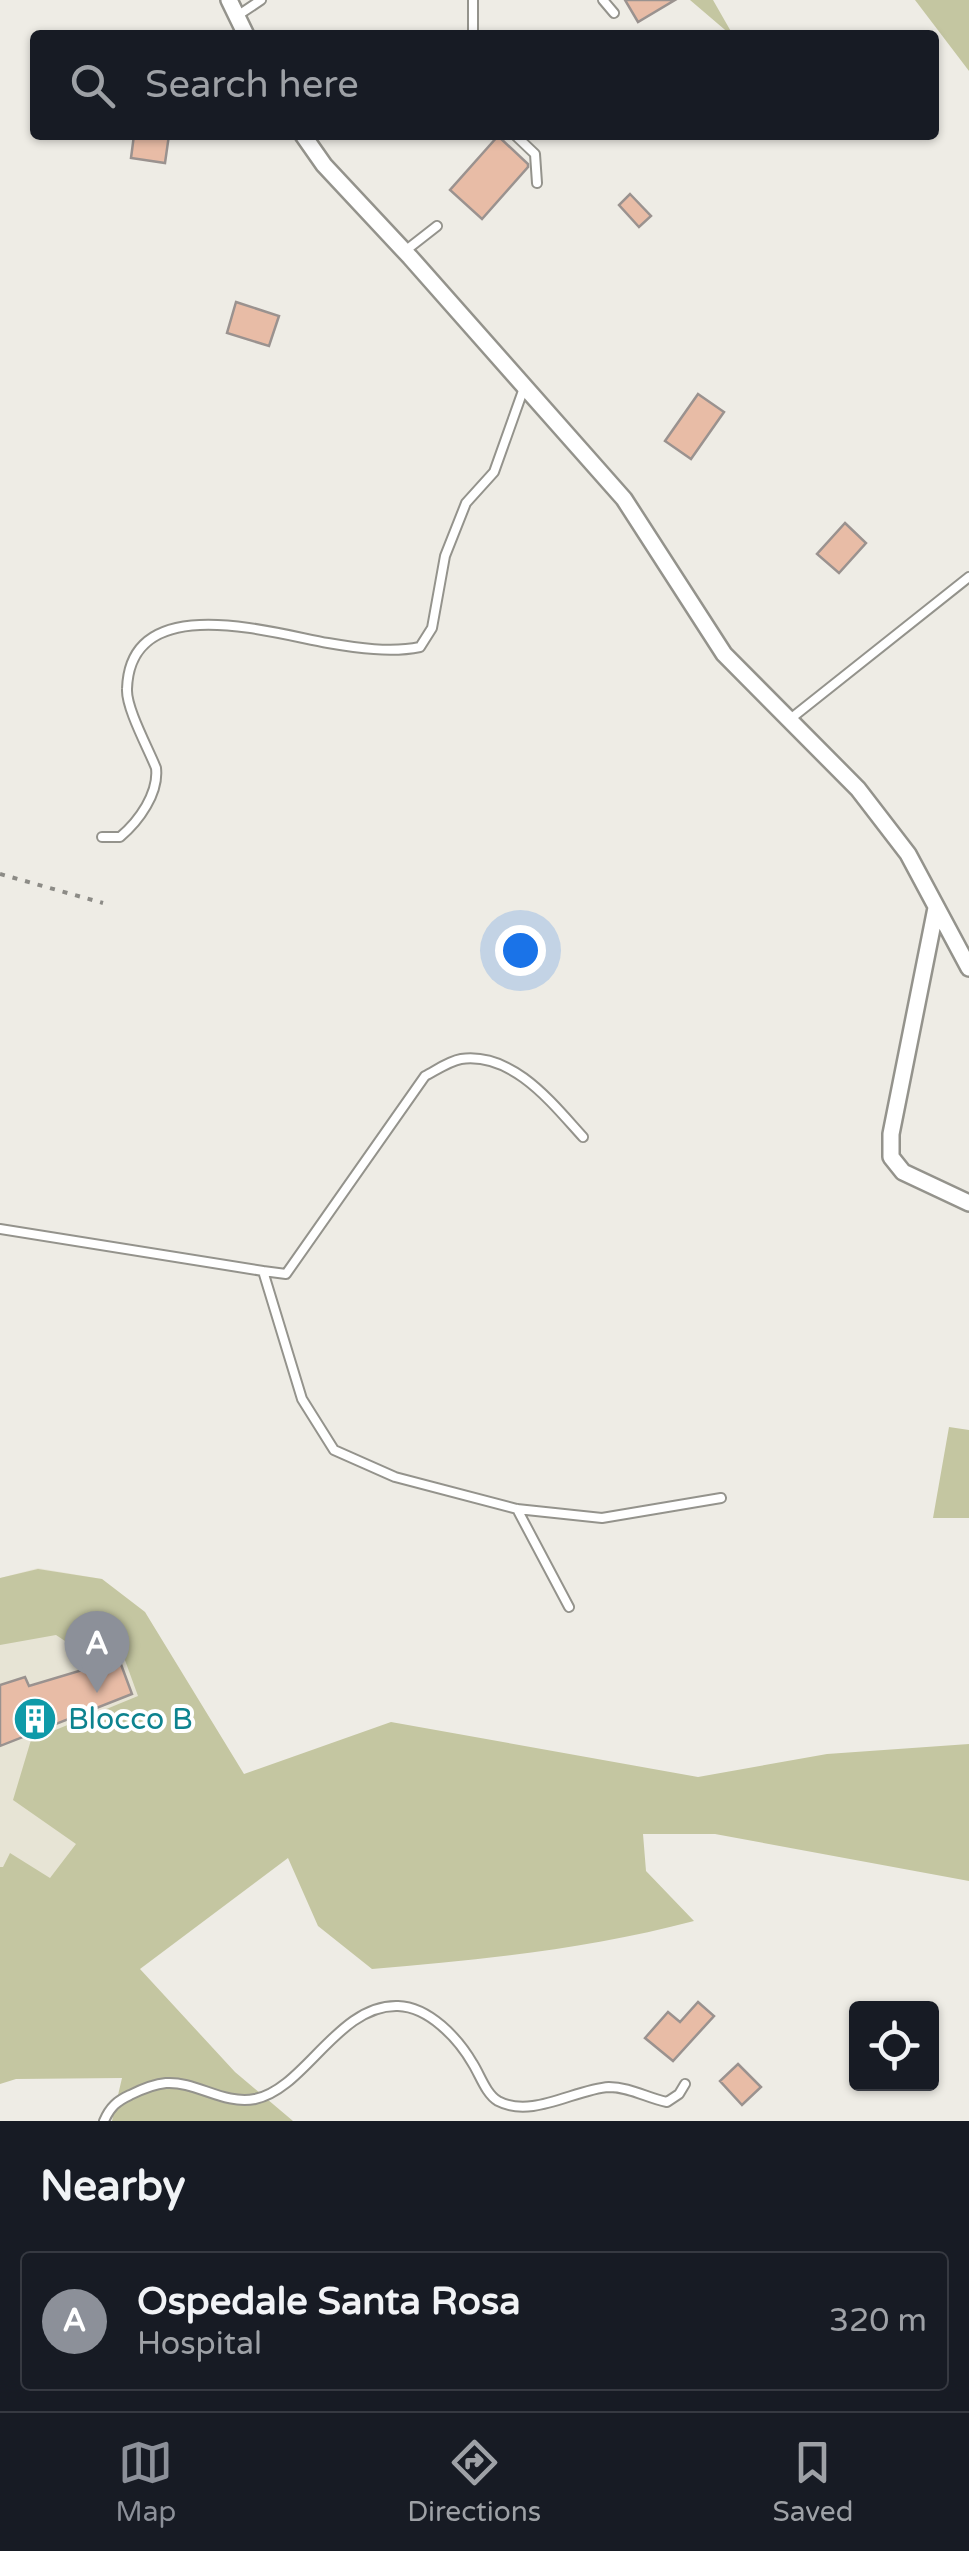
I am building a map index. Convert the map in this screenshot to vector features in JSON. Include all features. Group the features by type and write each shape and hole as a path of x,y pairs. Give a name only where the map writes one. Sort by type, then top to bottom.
{"street":[{"path":"229,0 244,30"},
{"path":"306,140 324,165 624,499 724,654 858,789 908,854 969,968"},
{"path":"936,908 892,1134 892,1158 903,1172 969,1204"}],"lane":[{"path":"237,16 261,0"},
{"path":"473,0 473,30"},
{"path":"603,0 614,13"},
{"path":"520,140 535,154 537,183"},
{"path":"405,251 437,226"},
{"path":"102,837 120,837 136,824 158,781 126,692 130,669 154,636 174,628 208,624 242,626 333,644 403,651 420,647 432,628 446,556 466,503 494,472 525,385"},
{"path":"789,720 969,576"},
{"path":"0,1229 286,1274 424,1076 460,1059 508,1065 548,1099 583,1137"},
{"path":"262,1271 302,1399 334,1450 395,1477 516,1509 602,1518 721,1498"},
{"path":"516,1509 569,1608"},
{"path":"104,2121 118,2101 166,2083 224,2098 255,2099 278,2089 360,2016 380,2007 418,2010 434,2020 470,2058 492,2096 500,2102 525,2106 604,2088 626,2088 667,2102 685,2084"}],"path":[{"path":"0,874 103,903"}],"shaded area":[{"path":"38,1568 102,1579 145,1612 227,1812 0,1903 0,1578"}],"green space":[{"path":"690,0 713,0 730,30"},
{"path":"915,0 969,0 969,71 939,30"},
{"path":"949,1427 969,1430 969,1518 933,1518"},
{"path":"38,1569 102,1579 145,1612 244,1774 391,1722 698,1777 827,1754 969,1744 969,1881 715,1834 643,1834 646,1871 694,1921 534,1952 372,1969 318,1926 288,1858 140,1969 235,2072 293,2121 112,2121 122,2078 16,2079 0,2084 0,1867 10,1853 50,1878 76,1844 13,1800 31,1740 138,1696 122,1652 86,1663 83,1653 56,1635 0,1645 0,1578"}],"building":[{"path":"625,0 675,0 638,22"},
{"path":"133,140 168,140 165,163 131,158"},
{"path":"494,140 502,140 528,164 482,219 450,190"},
{"path":"630,194 651,216 639,227 619,205"},
{"path":"236,302 279,316 269,346 227,333"},
{"path":"698,394 724,412 691,459 665,441"},
{"path":"845,523 866,543 839,573 817,554"},
{"name":"Blocco B","path":"119,1659 132,1694 0,1746 0,1685 25,1677 29,1686"},
{"path":"698,2002 714,2016 673,2061 645,2038 668,2012 680,2022"},
{"path":"738,2064 761,2087 742,2105 720,2081"}],"place":[{"name":"Ospedale Santa Rosa","path":"97,1693"},
{"name":"Blocco B","path":"35,1719"}]}
